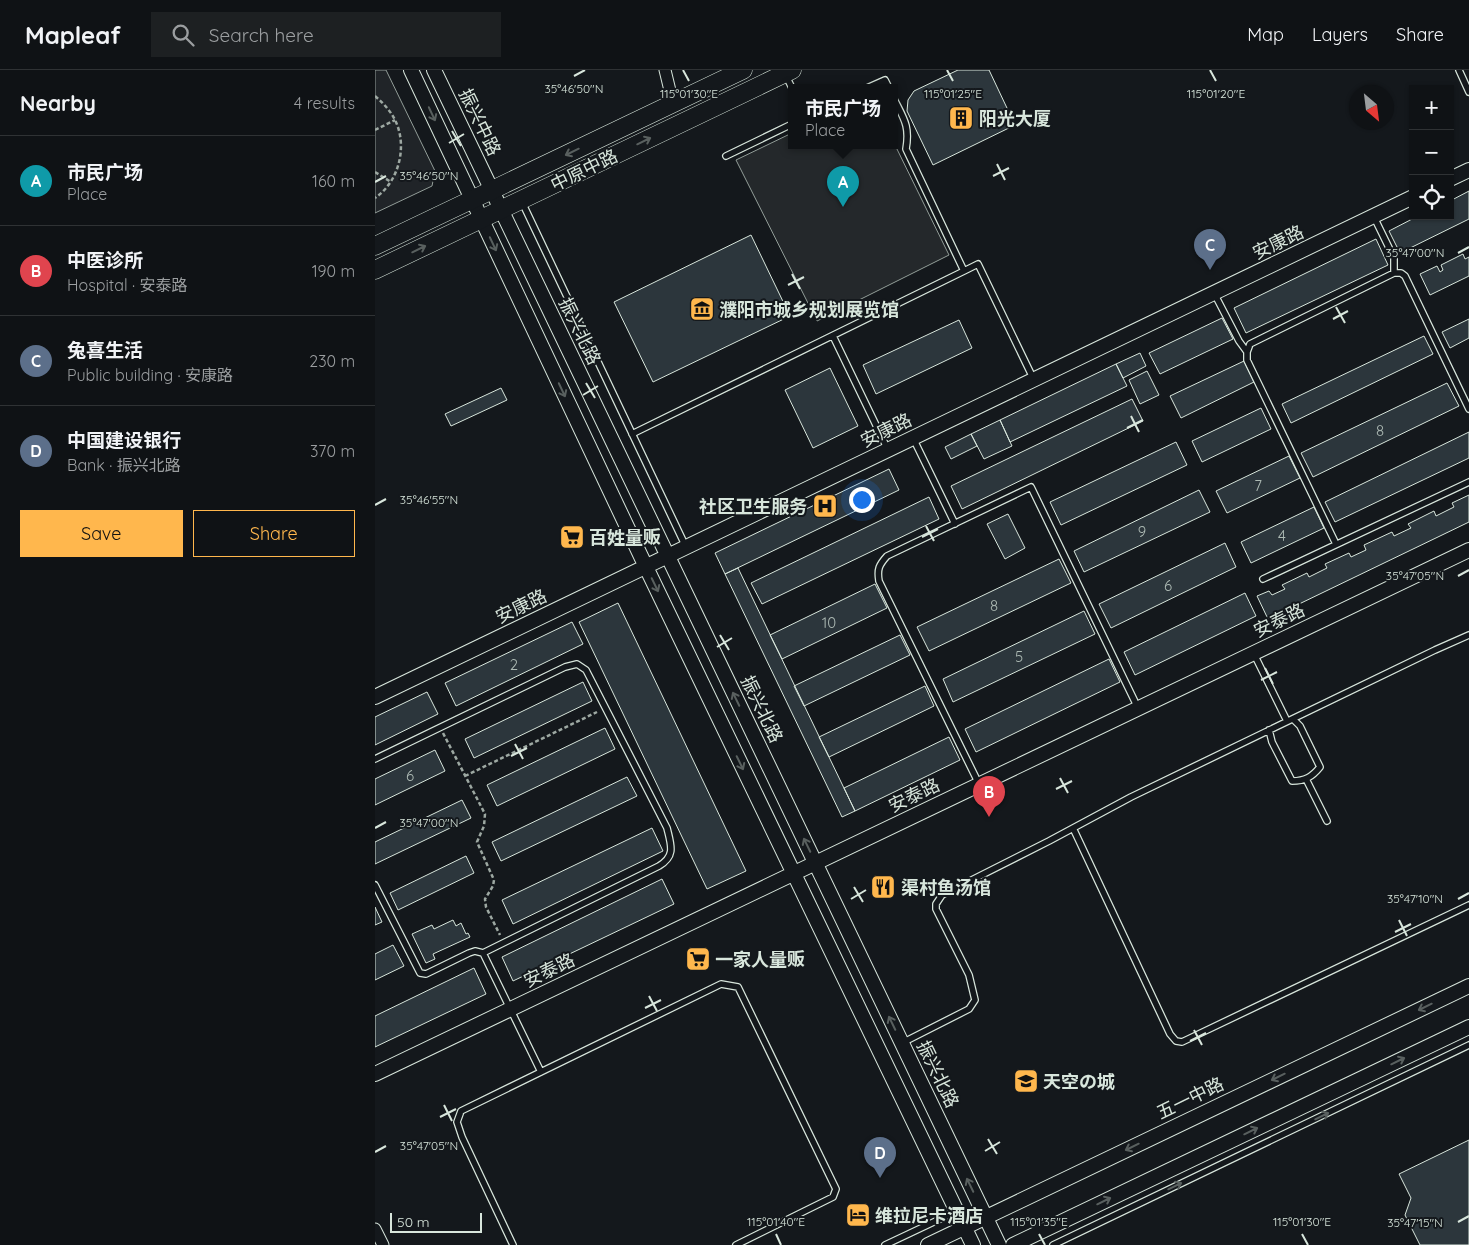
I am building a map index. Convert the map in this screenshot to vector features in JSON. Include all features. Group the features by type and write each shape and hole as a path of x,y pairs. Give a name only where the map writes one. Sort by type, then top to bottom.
{"main road":[{"name":"中原中路","path":"375,246 743,70"},
{"name":"中原中路","path":"375,270 501,209 790,77"}],"street":[{"path":"411,70 646,567 973,1245"},
{"name":"振兴中路","path":"434,70 492,190"},
{"path":"665,70 673,103"},
{"path":"1454,177 1469,170"},
{"name":"振兴北路","path":"492,190 999,1245"},
{"name":"安康路","path":"375,697 1409,200"},
{"name":"安泰路","path":"375,1074 1469,550"},
{"name":"五一中路","path":"928,1245 1469,986"},
{"path":"1013,1245 1469,1026"},
{"path":"375,1229 383,1245"}],"lane":[{"path":"1459,70 1469,92"},
{"path":"876,84 885,80 887,84"},
{"path":"898,107 906,123 908,133 906,149 964,271"},
{"path":"726,156 788,126"},
{"path":"521,200 686,547"},
{"path":"1373,216 1394,258 1394,273"},
{"path":"632,434 978,264 1034,380"},
{"path":"1337,544 1247,360 1250,344 1394,273 1401,273 1405,276 1469,409"},
{"path":"1214,293 1239,341 1247,352"},
{"path":"833,336 888,450"},
{"path":"913,438 955,524"},
{"path":"1263,579 1469,482"},
{"path":"979,784 879,581 877,570 879,564 887,556 1031,487 1138,708"},
{"path":"902,1043 969,1009 975,1000 969,975 936,909 942,895 1131,797 1469,635"},
{"path":"1254,653 1290,720 1300,726 1320,767 1315,774 1306,779 1293,781 1272,742 1269,730"},
{"path":"375,760 565,667 577,664 586,670 667,828 671,852 668,860 504,943 483,953 469,953 426,974 420,973 375,885"},
{"path":"1306,779 1327,821"},
{"path":"1073,828 1170,1034 1176,1040 1182,1042 1469,905"},
{"path":"483,953 541,1072"},
{"path":"513,1245 462,1137 457,1122 461,1112 721,984 737,987 836,1189 833,1197 736,1245"},
{"path":"1053,1245 1469,1045"},
{"path":"885,1245 957,1211"},
{"path":"1062,1245 1072,1236"}],"path":[{"path":"375,96 387,106 395,120 400,136 401,152 398,168 391,182 375,198"},
{"path":"375,130 395,120"},
{"path":"375,172 391,182"},
{"path":"465,776 605,708"},
{"path":"440,727 485,814 477,842 494,880 493,886 485,899 486,907 504,943"}],"shaded area":[{"path":"375,70 386,70 435,171 432,186 375,213"},
{"path":"788,135 788,149 897,149 949,255 817,321 736,160"}],"building":[{"name":"阳光大厦","path":"958,70 989,70 1015,125 933,165 907,111 908,100 914,91"},
{"path":"1469,191 1469,219 1400,253 1389,231 1410,220 1454,220 1454,199"},
{"name":"濮阳市城乡规划展览馆","path":"751,235 790,316 653,382 614,302"},
{"path":"1376,239 1388,265 1246,333 1234,308"},
{"path":"1463,254 1465,259 1469,257 1469,276 1430,295 1420,274 1437,266 1440,272 1443,270 1441,265"},
{"path":"1222,318 1233,339 1160,374 1149,353"},
{"path":"1469,319 1469,338 1450,348 1442,332"},
{"path":"959,320 972,348 876,394 863,365"},
{"path":"1424,336 1433,354 1291,423 1282,404"},
{"path":"1140,353 1146,366 1123,378 1116,364"},
{"path":"1244,361 1254,382 1181,418 1170,396"},
{"path":"1116,364 1127,386 1010,442 1000,420"},
{"path":"830,368 858,426 813,448 785,390"},
{"path":"1147,371 1159,395 1140,404 1129,380"},
{"path":"1447,383 1459,406 1313,477 1301,453"},
{"path":"501,388 507,400 451,426 445,414"},
{"path":"1132,399 1143,421 962,509 951,486"},
{"path":"1261,408 1271,429 1202,462 1192,441"},
{"path":"1000,420 1012,446 984,459 971,434"},
{"path":"1469,432 1469,458 1335,522 1325,502"},
{"path":"971,434 977,446 951,459 945,447"},
{"path":"1176,442 1187,465 1061,525 1050,502"},
{"path":"1289,456 1300,478 1227,513 1216,491"},
{"path":"889,469 899,490 725,574 715,553"},
{"path":"1199,490 1210,512 1084,572 1074,551"},
{"path":"1469,495 1469,522 1268,619 1257,596 1269,591 1272,595 1285,589 1282,585 1307,573 1309,577 1327,568 1325,564 1349,553 1351,557 1366,550 1364,545 1392,532 1394,536 1411,528 1408,524 1434,511 1436,516 1454,507 1452,503"},
{"path":"929,497 939,519 762,604 751,583"},
{"path":"1314,507 1324,528 1251,563 1241,542"},
{"path":"1008,514 1025,548 1005,559 987,524"},
{"path":"1225,543 1236,567 1111,628 1099,604"},
{"path":"1059,559 1071,583 929,651 917,627"},
{"path":"738,568 855,811 842,817 725,574"},
{"path":"875,584 887,608 782,659 770,635"},
{"path":"1245,593 1256,616 1135,675 1124,652"},
{"path":"618,603 746,871 707,889 579,622"},
{"path":"1084,611 1095,634 953,702 943,679"},
{"path":"572,622 583,644 456,706 445,683"},
{"path":"900,635 910,655 804,706 794,686"},
{"path":"1109,659 1120,682 976,752 965,729"},
{"path":"583,682 592,701 474,758 465,739"},
{"path":"925,686 934,706 829,757 819,737"},
{"path":"427,692 438,714 375,745 375,717"},
{"path":"605,728 615,749 497,806 487,785"},
{"path":"949,737 960,760 855,811 844,788"},
{"path":"435,750 445,771 375,805 375,779"},
{"path":"627,777 637,796 501,861 492,842"},
{"path":"462,800 471,818 375,864 375,842"},
{"path":"652,828 663,851 513,924 502,900"},
{"path":"466,856 474,873 398,910 390,893"},
{"path":"662,879 674,904 513,981 502,957"},
{"path":"375,907 382,922 375,925"},
{"path":"453,920 456,926 461,923 466,934 468,933 470,937 433,954 435,959 426,963 412,934 432,925 434,929"},
{"path":"393,945 404,966 375,980 375,954"},
{"path":"474,968 486,994 375,1047 375,1016"},
{"path":"1469,1140 1469,1245 1420,1245 1405,1215 1411,1198 1399,1174"}],"place":[{"name":"阳光大厦","path":"961,118"},
{"name":"市民广场","path":"843,207"},
{"name":"兔喜生活","path":"1210,270"},
{"name":"濮阳市城乡规划展览馆","path":"702,309"},
{"name":"社区卫生服务","path":"825,506"},
{"name":"百姓量贩","path":"572,537"},
{"name":"中医诊所","path":"989,817"},
{"name":"渠村鱼汤馆","path":"883,887"},
{"name":"一家人量贩","path":"698,959"},
{"name":"天空の城","path":"1026,1081"},
{"name":"中国建设银行","path":"880,1178"},
{"name":"维拉尼卡酒店","path":"858,1215"}]}
